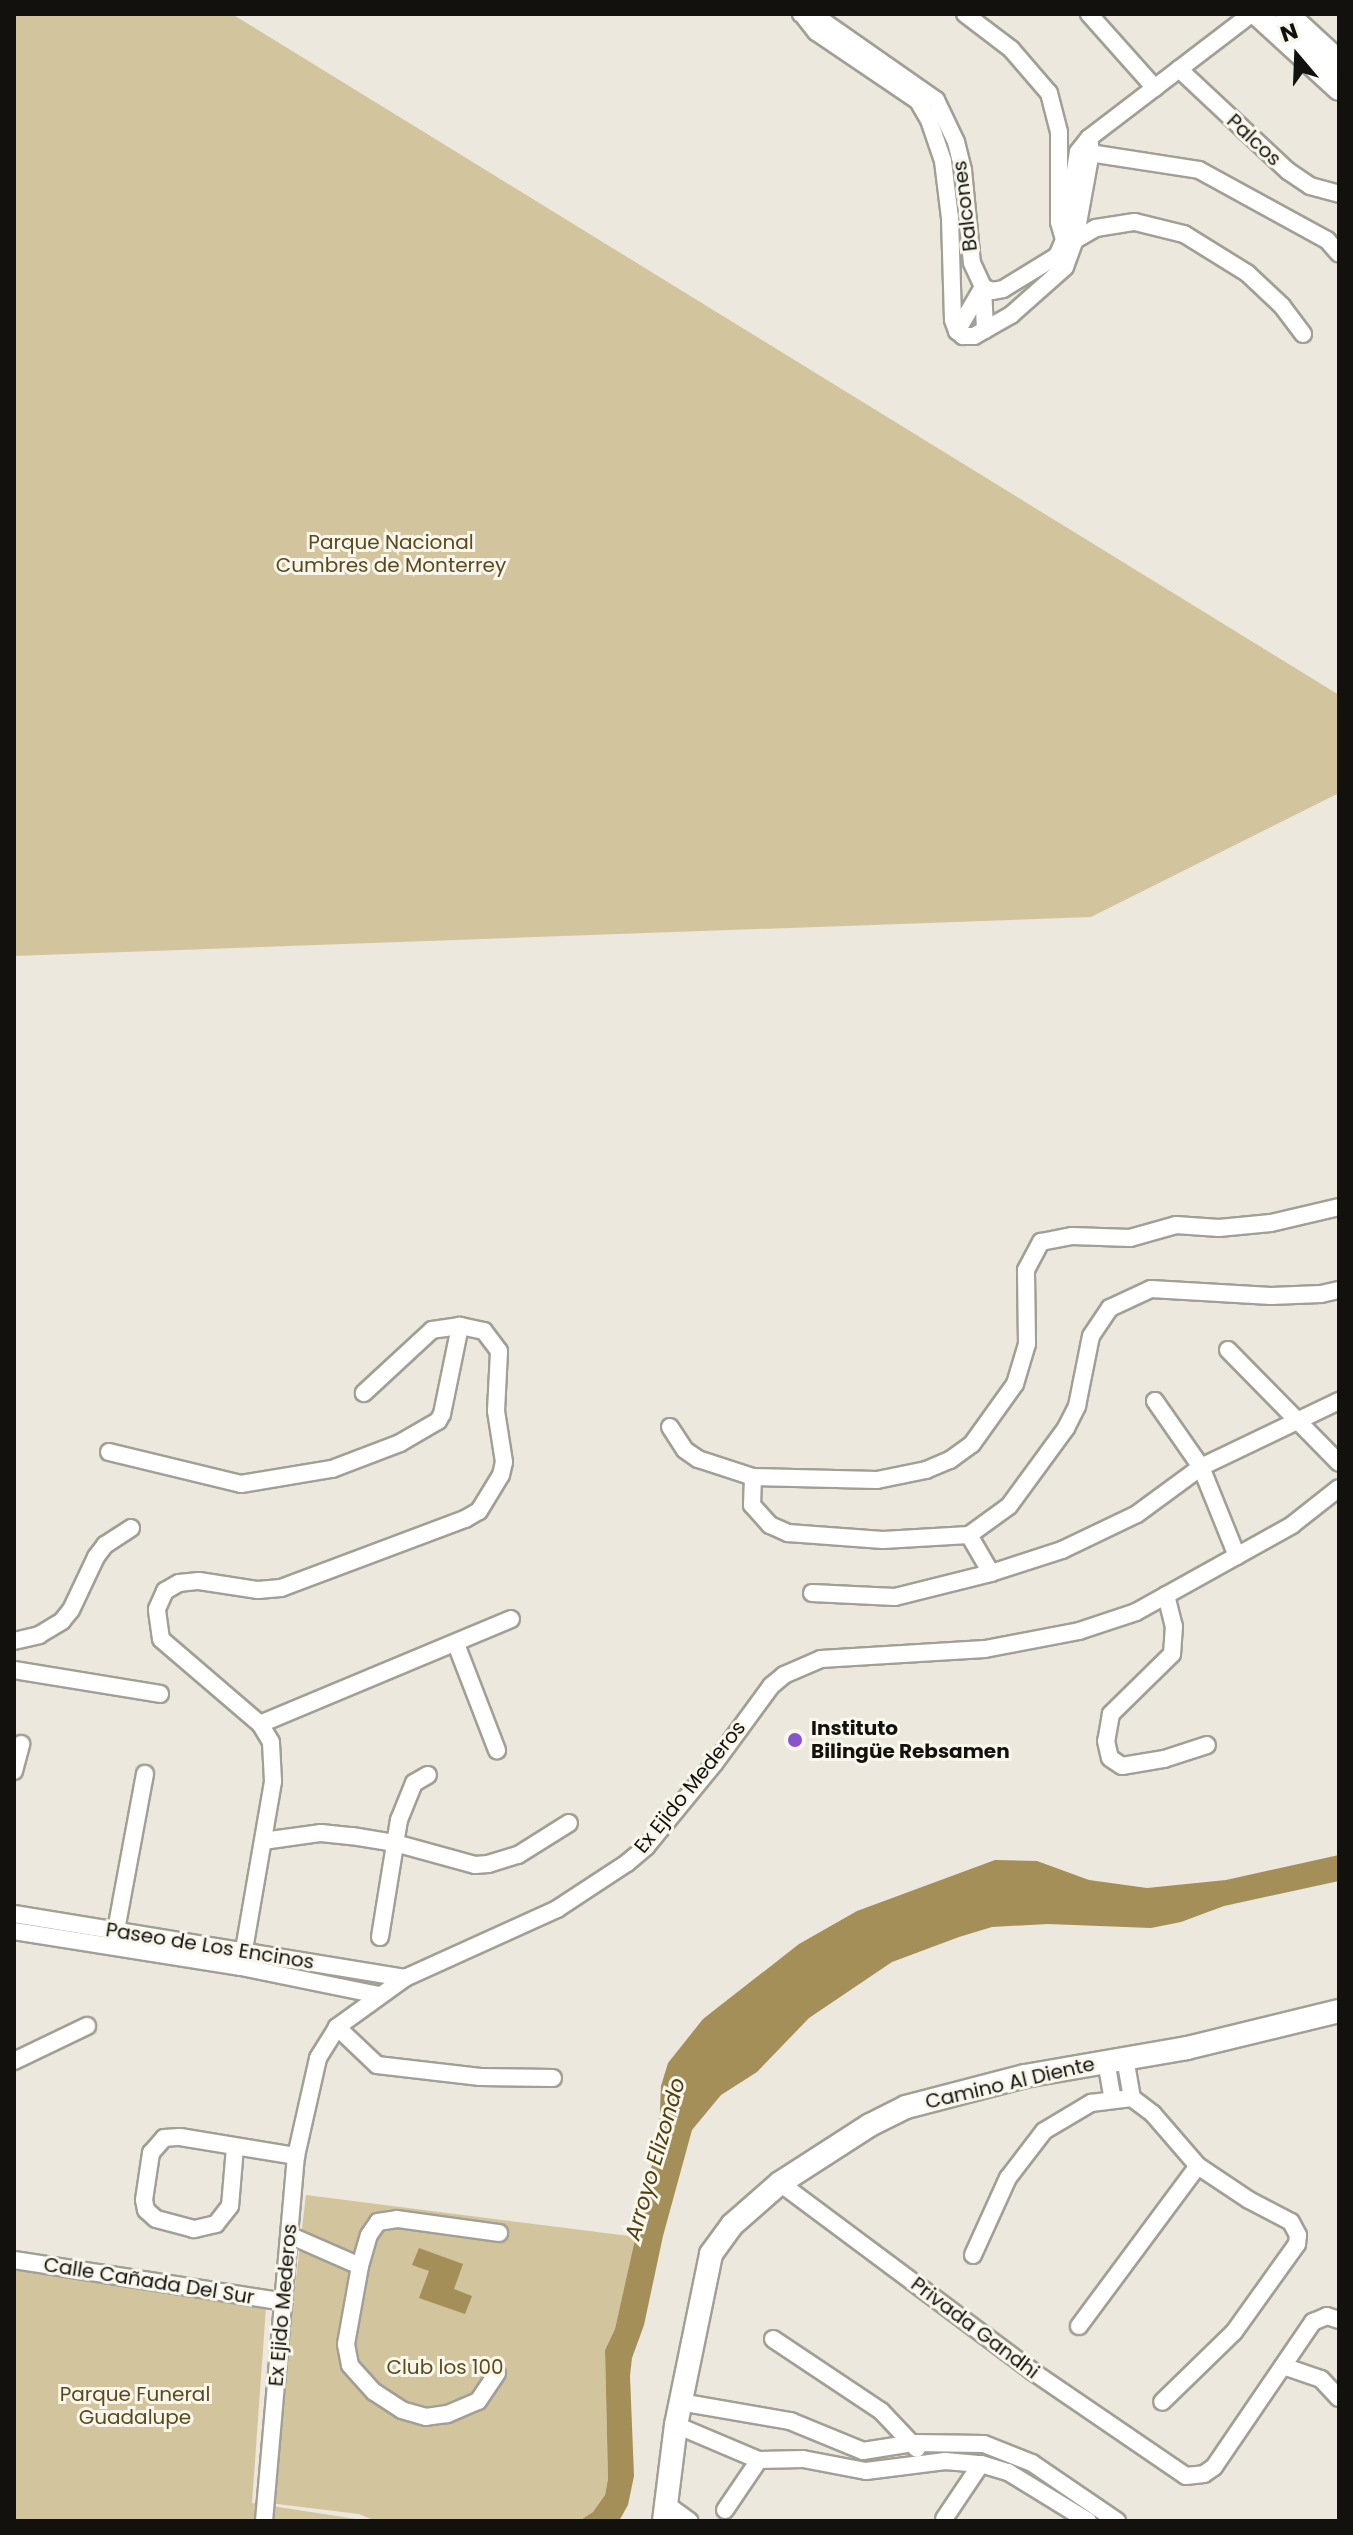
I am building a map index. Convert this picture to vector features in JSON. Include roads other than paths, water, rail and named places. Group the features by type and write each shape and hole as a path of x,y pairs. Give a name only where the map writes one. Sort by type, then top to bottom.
{"street":[{"name":"Balcones","path":"802,14 823,21 936,100 956,142 963,170 972,263 983,287 985,330"},
{"name":"Balcones","path":"802,14 816,32 918,101 929,120 943,161 950,218 953,320 960,334"},
{"path":"965,14 1011,49 1049,93 1059,132 1059,222 1070,240"},
{"path":"1089,14 1155,88"},
{"path":"1251,14 1155,88 1086,148 1070,240 1065,267 1011,315 974,336 960,334 983,287 992,291 1017,283 1057,256 1070,240 1096,228 1135,222 1184,234 1247,273 1282,306 1303,334"},
{"path":"1257,14 1339,89"},
{"path":"1287,14 1339,62"},
{"name":"Palcos","path":"1179,69 1288,171 1310,186 1339,194"},
{"path":"1086,148 1199,170 1327,240 1339,254"},
{"path":"670,1427 685,1450 698,1459 753,1477 877,1480 926,1470 950,1460 972,1444 1015,1384 1023,1363 1028,1322 1026,1270 1041,1242 1072,1236 1130,1238 1176,1225 1219,1228 1271,1223 1339,1207"},
{"path":"753,1477 752,1505 770,1525 788,1533 883,1540 969,1535 1009,1506 1066,1428 1077,1406 1091,1336 1110,1308 1151,1289 1271,1296 1321,1294 1339,1290"},
{"path":"242,1959 274,1766 271,1742 260,1724 161,1639 157,1615 159,1600 172,1585 189,1581 258,1590 281,1588 451,1525 479,1511 501,1475 504,1462 496,1411 501,1360 499,1351 484,1331 460,1326 432,1330 364,1393"},
{"path":"109,1452 241,1484 332,1469 400,1443 438,1421 460,1326"},
{"path":"1228,1350 1299,1418 1322,1448 1339,1463"},
{"path":"1155,1401 1201,1467 1237,1556"},
{"path":"812,1593 895,1597 991,1573 1062,1550 1137,1514 1201,1467 1339,1401"},
{"name":"Ex Ejido Mederos","path":"264,2521 296,2156 318,2058 337,2027 405,1978 557,1909 627,1863 646,1847 714,1764 763,1696 784,1675 821,1659 985,1649 1079,1631 1136,1612 1292,1525 1339,1488"},
{"path":"14,1641 39,1635 62,1621 71,1610 96,1557 105,1545 131,1528"},
{"path":"969,1535 991,1573"},
{"path":"1166,1595 1174,1626 1172,1654 1111,1714 1106,1741 1110,1758 1122,1766 1164,1759 1207,1745"},
{"path":"260,1724 511,1619"},
{"path":"456,1644 497,1750"},
{"path":"14,1670 160,1694"},
{"path":"14,1771 21,1744"},
{"path":"115,1939 145,1774"},
{"path":"380,1937 395,1843 408,1794 414,1783 428,1775"},
{"path":"263,1841 321,1833 395,1843 475,1865 518,1855 569,1823"},
{"name":"Paseo de Los Encinos","path":"14,1914 115,1939"},
{"name":"Paseo de Los Encinos","path":"14,1931 115,1939 242,1959 405,1978"},
{"name":"Paseo de Los Encinos","path":"242,1959 379,1995"},
{"name":"Camino Al Diente","path":"665,2512 680,2402 711,2254 732,2225 780,2183 870,2125 906,2107 1025,2076 1187,2048 1339,2011"},
{"path":"14,2061 87,2026"},
{"path":"337,2027 377,2065 480,2077 553,2078"},
{"path":"1115,2059 1132,2098 1153,2114 1198,2166 1249,2200 1291,2222 1298,2235 1297,2244 1234,2332 1162,2402"},
{"path":"1113,2099 1115,2059"},
{"path":"973,2255 1008,2178 1044,2131 1091,2103 1132,2098"},
{"path":"235,2147 230,2206 216,2224 194,2229 156,2219 146,2210 144,2200 149,2161 159,2141 180,2137 296,2156"},
{"path":"1079,2326 1198,2166"},
{"name":"Privada Gandhi","path":"780,2183 1032,2371 1172,2470 1195,2477 1214,2467 1283,2366"},
{"path":"497,2373 478,2401 426,2417 402,2410 374,2392 350,2365 347,2355 360,2266 372,2228 388,2219 499,2233"},
{"path":"289,2235 360,2266"},
{"name":"Calle Cañada Del Sur","path":"14,2260 284,2302"},
{"path":"1339,2320 1327,2316 1313,2322 1283,2366 1321,2379 1339,2398"},
{"path":"773,2339 881,2411 914,2443 924,2463"},
{"path":"680,2402 779,2418 863,2451 914,2443 984,2444 1032,2463 1083,2515"},
{"path":"676,2425 759,2460 815,2461 866,2471 924,2463 981,2464 1008,2472 1083,2515 1117,2521"},
{"path":"815,2461 820,2435"},
{"path":"725,2510 759,2460"},
{"path":"944,2519 981,2464"},
{"path":"665,2512 689,2521"}],"water":[{"name":"Arroyo Elizondo","path":"1339,1855 1339,1881 1224,1906 1181,1922 1151,1928 1048,1924 992,1927 892,1962 809,2018 757,2072 721,2095 692,2130 663,2236 644,2325 632,2358 634,2476 628,2505 619,2521 579,2521 593,2512 605,2495 608,2479 605,2350 615,2329 659,2133 661,2086 668,2063 703,2019 799,1944 857,1911 995,1860 1037,1861 1089,1880 1147,1888 1226,1880"},
{"path":"419,2248 463,2264 454,2289 472,2296 465,2314 419,2298 429,2271 412,2265"}],"place":[{"name":"Instituto Bilingüe Rebsamen","path":"795,1740"}],"park label":[{"name":"Parque Nacional Cumbres de Monterrey","path":"391,554"},
{"name":"Club los 100","path":"445,2367"},
{"name":"Parque Funeral Guadalupe","path":"135,2406"}]}
